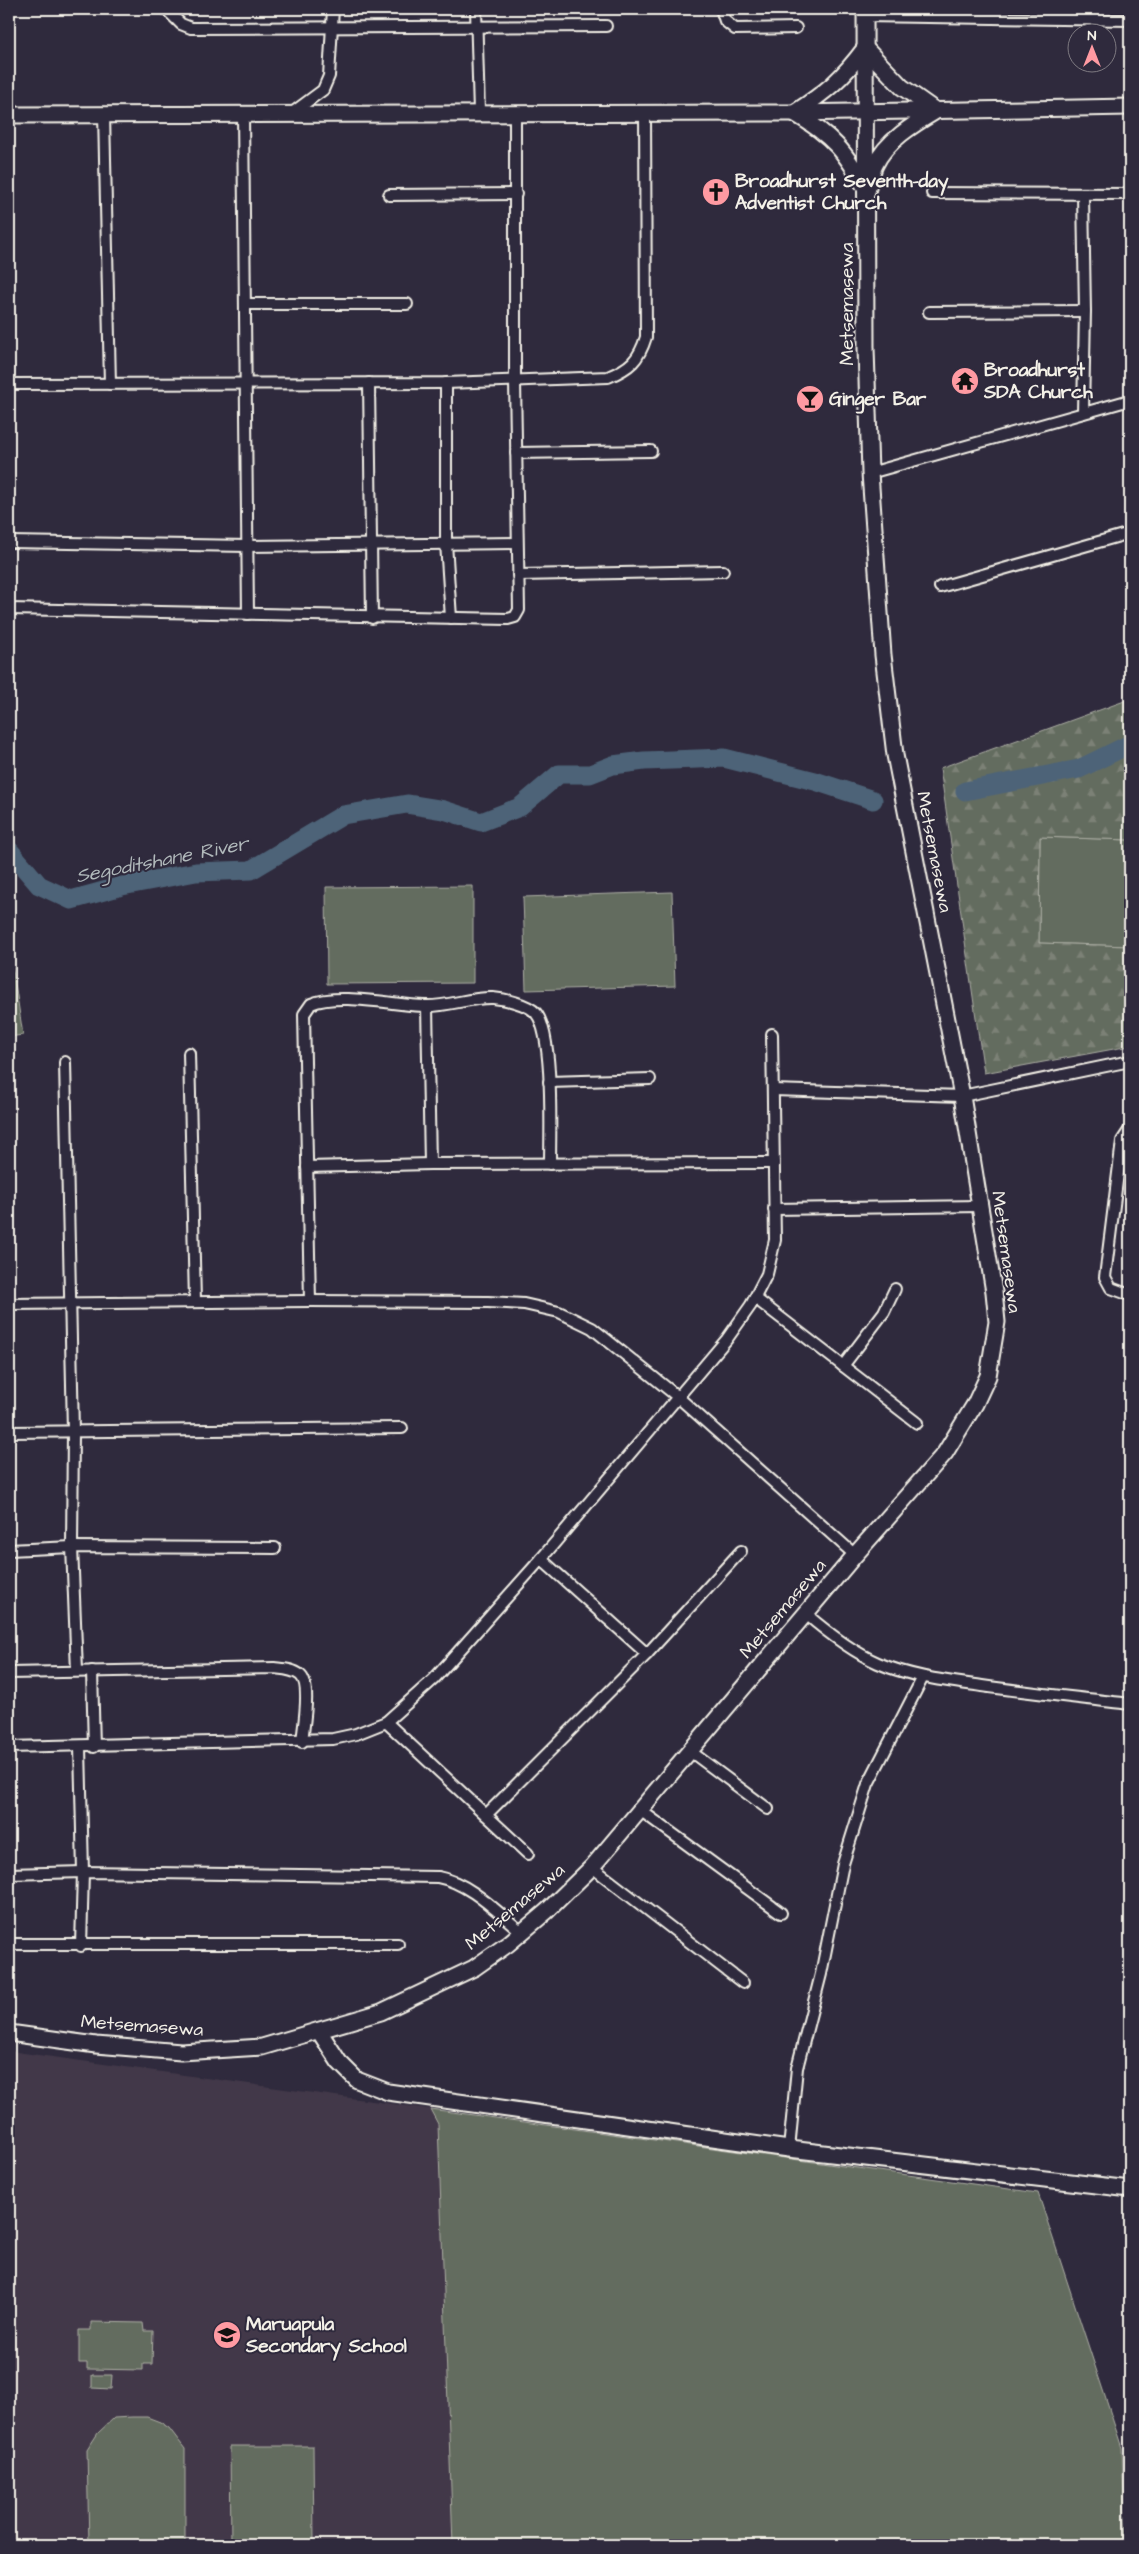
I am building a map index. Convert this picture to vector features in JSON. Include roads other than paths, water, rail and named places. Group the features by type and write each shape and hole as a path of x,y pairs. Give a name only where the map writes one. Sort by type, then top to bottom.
{"street":[{"path":"166,9 180,24 191,28 606,26"},
{"path":"292,113 322,90 329,76 333,9"},
{"path":"476,9 479,112"},
{"path":"722,9 725,21 734,29 796,28"},
{"path":"865,12 1130,20"},
{"name":"Metsemasewa","path":"9,2033 96,2046 181,2052 262,2047 380,2012 474,1968 522,1932 592,1867 855,1555 945,1453 975,1404 988,1376 997,1322 962,1096 895,755 883,655 870,472 866,348 867,112 865,12"},
{"path":"794,112 823,94 844,76 865,48 902,87 936,111"},
{"path":"9,115 867,112 1130,107"},
{"path":"867,191 875,164 890,146 906,128 936,111"},
{"path":"9,384 446,383 515,382 608,377 634,364 641,353 646,337 645,112"},
{"path":"794,112 819,127 838,144 867,191"},
{"path":"243,113 248,384 248,614"},
{"path":"104,114 110,384"},
{"path":"9,609 372,618 508,619 515,617 519,610 515,382 515,114"},
{"path":"932,193 1130,194"},
{"path":"389,195 516,194"},
{"path":"1083,194 1085,311 1083,413"},
{"path":"246,304 407,304"},
{"path":"929,312 1085,311"},
{"path":"369,383 372,618"},
{"path":"446,383 446,543 451,618"},
{"path":"870,472 1130,400"},
{"path":"516,453 651,451"},
{"path":"940,587 1130,533"},
{"path":"9,542 248,546 517,543"},
{"path":"518,575 723,571"},
{"path":"310,1301 304,1025 307,1008 319,1000 333,999 427,1006 470,998 495,998 520,1005 535,1012 543,1026 549,1082 550,1164"},
{"path":"427,1006 430,1164"},
{"path":"9,1747 302,1742 356,1734 386,1722 434,1679 541,1559 678,1397 727,1338 755,1298 767,1274 775,1240 772,1034"},
{"path":"189,1052 195,1302"},
{"path":"773,1090 962,1096 1130,1061"},
{"path":"65,1062 73,1431 72,1547 77,1671"},
{"path":"549,1082 650,1079"},
{"path":"1130,1129 1122,1141 1105,1277 1111,1288 1130,1295"},
{"path":"307,1168 430,1164 774,1163"},
{"path":"774,1209 980,1206"},
{"path":"843,1366 884,1312 894,1289"},
{"path":"755,1298 917,1423"},
{"path":"9,1304 310,1301 497,1303 524,1304 559,1312 592,1328 678,1397 855,1555"},
{"path":"9,1432 402,1428"},
{"path":"9,1550 72,1547 275,1548"},
{"path":"486,1814 647,1654 741,1551"},
{"path":"541,1559 647,1654"},
{"path":"806,1614 829,1634 878,1662 923,1677 1130,1704"},
{"path":"9,1673 274,1668 293,1671 302,1676 306,1687 302,1742"},
{"path":"92,1671 94,1747"},
{"path":"789,2150 797,2068 821,1974 843,1864 868,1784 923,1677"},
{"path":"386,1722 528,1854"},
{"path":"80,1747 83,1872 81,1946"},
{"path":"690,1751 768,1809"},
{"path":"640,1810 781,1913"},
{"path":"592,1867 743,1983"},
{"path":"9,1874 83,1872 438,1876 451,1879 464,1887 522,1932"},
{"path":"9,1944 81,1946 398,1944"},
{"path":"319,2031 339,2062 357,2080 388,2092 789,2150 1130,2189"}],"waterway":[{"name":"Segoditshane River","path":"965,791 1079,769 1130,744"},
{"name":"Segoditshane River","path":"9,850 39,885 71,900 122,886 196,872 251,870 343,815 407,804 444,810 481,822 520,807 559,774 590,774 613,765 644,761 724,758 815,781 873,800"}],"place":[{"name":"Broadhurst Seventh-day Adventist Church","path":"716,192"},
{"name":"Broadhurst SDA Church","path":"965,381"},
{"name":"Ginger Bar","path":"810,399"},
{"name":"Maruapula Secondary School","path":"227,2335"}]}
